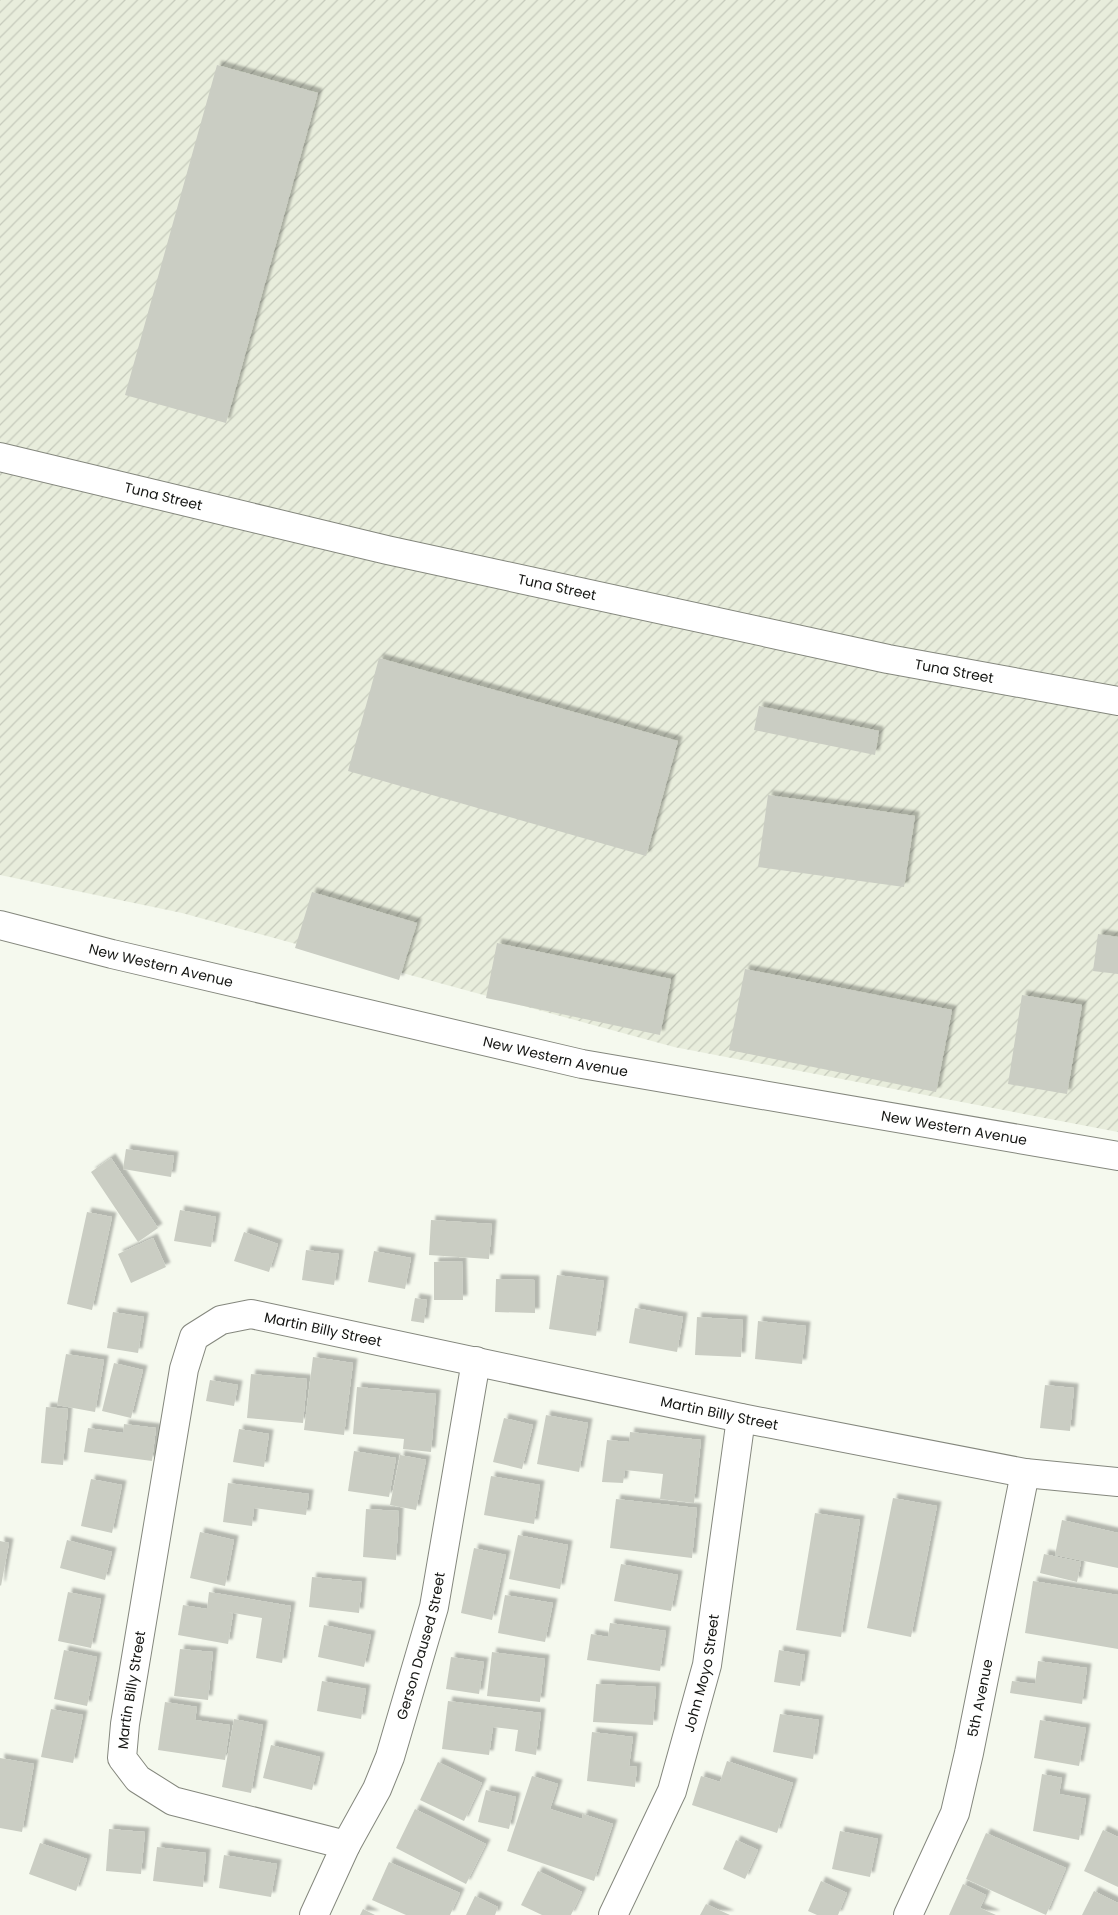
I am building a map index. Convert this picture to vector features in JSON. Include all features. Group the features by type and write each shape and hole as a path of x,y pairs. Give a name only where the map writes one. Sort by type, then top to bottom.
{"street":[{"name":"Tuna Street","path":"0,457 406,554 888,659 1118,701"},
{"name":"New Western Avenue","path":"0,925 112,954 582,1064 1118,1156"},
{"name":"Martin Billy Street","path":"346,1845 173,1801 138,1780 122,1758 124,1724 184,1369 194,1337 221,1320 251,1314 741,1418 1025,1473 1118,1482"},
{"name":"Gerson Daused Street","path":"314,1915 346,1845 377,1789 390,1757 434,1607 476,1361"},
{"name":"John Moyo Street","path":"613,1915 672,1791 707,1665 741,1418"},
{"name":"5th Avenue","path":"908,1915 955,1812 969,1753 1025,1473"}],"shaded area":[{"path":"0,0 1118,0 1118,1132 674,1047 182,913 0,875"}],"building":[{"path":"217,65 318,93 226,423 125,395"},
{"path":"379,658 678,741 646,856 348,771"},
{"path":"759,706 879,731 875,755 754,730"},
{"path":"768,795 915,816 904,887 758,867"},
{"path":"312,892 417,923 399,980 295,948"},
{"path":"1098,934 1118,937 1118,974 1093,971"},
{"path":"497,943 671,979 660,1035 486,998"},
{"path":"745,969 952,1010 936,1092 729,1050"},
{"path":"1022,995 1082,1005 1067,1094 1008,1084"},
{"path":"126,1149 174,1156 171,1177 123,1169"},
{"path":"111,1158 158,1228 138,1242 91,1172"},
{"path":"180,1210 216,1217 211,1247 174,1241"},
{"path":"87,1212 112,1217 92,1310 67,1304"},
{"path":"431,1220 492,1224 489,1259 429,1255"},
{"path":"244,1232 278,1244 269,1272 234,1261"},
{"path":"153,1238 166,1267 131,1283 118,1254"},
{"path":"306,1250 339,1254 334,1285 302,1280"},
{"path":"374,1251 411,1258 405,1289 368,1282"},
{"path":"462,1261 463,1300 434,1300 434,1262"},
{"path":"557,1275 604,1281 596,1336 549,1329"},
{"path":"496,1279 535,1280 535,1313 495,1312"},
{"path":"415,1298 427,1300 424,1323 411,1321"},
{"path":"635,1308 683,1317 677,1352 629,1343"},
{"path":"113,1312 144,1317 138,1353 107,1348"},
{"path":"697,1317 743,1320 741,1357 695,1355"},
{"path":"758,1321 806,1326 802,1364 755,1359"},
{"path":"66,1354 104,1360 95,1412 57,1405"},
{"path":"313,1357 353,1363 344,1435 304,1430"},
{"path":"114,1363 143,1370 131,1418 102,1411"},
{"path":"251,1374 307,1379 303,1423 247,1418"},
{"path":"210,1380 238,1385 234,1406 206,1401"},
{"path":"1045,1385 1074,1388 1070,1431 1040,1428"},
{"path":"357,1387 436,1394 431,1452 403,1449 404,1439 353,1434"},
{"path":"46,1407 68,1409 63,1465 41,1463"},
{"path":"546,1415 588,1423 579,1472 537,1464"},
{"path":"504,1418 533,1425 522,1469 493,1462"},
{"path":"124,1424 156,1428 152,1461 84,1452 88,1428 123,1433"},
{"path":"239,1429 269,1434 264,1467 233,1462"},
{"path":"630,1432 701,1440 694,1503 660,1499 663,1474 625,1470 623,1483 602,1482 607,1440 629,1442"},
{"path":"354,1451 396,1458 389,1497 348,1491"},
{"path":"400,1455 426,1460 416,1510 390,1505"},
{"path":"491,1476 540,1485 534,1524 484,1515"},
{"path":"91,1479 122,1485 112,1533 81,1526"},
{"path":"228,1483 309,1494 306,1515 254,1508 252,1526 223,1522"},
{"path":"893,1498 937,1506 911,1637 867,1628"},
{"path":"616,1499 697,1508 692,1558 610,1548"},
{"path":"366,1509 399,1511 396,1560 363,1557"},
{"path":"815,1513 860,1520 841,1637 796,1630"},
{"path":"1062,1520 1118,1533 1118,1568 1055,1555"},
{"path":"200,1532 234,1540 225,1586 190,1578"},
{"path":"518,1535 568,1545 560,1589 509,1579"},
{"path":"67,1540 112,1552 105,1580 60,1568"},
{"path":"0,1541 9,1543 1,1586 0,1585"},
{"path":"474,1548 506,1555 492,1620 461,1613"},
{"path":"1044,1554 1081,1562 1077,1582 1040,1573"},
{"path":"621,1564 678,1575 671,1611 614,1601"},
{"path":"312,1577 362,1582 359,1613 309,1607"},
{"path":"1033,1581 1118,1595 1118,1649 1025,1633"},
{"path":"68,1592 101,1599 91,1648 58,1641"},
{"path":"209,1592 291,1606 282,1663 256,1658 262,1618 228,1612 233,1614 228,1644 178,1635 183,1605 207,1609"},
{"path":"505,1595 553,1603 545,1642 498,1633"},
{"path":"610,1623 666,1631 660,1671 587,1660 591,1634 608,1637"},
{"path":"324,1625 371,1635 364,1667 318,1657"},
{"path":"180,1649 213,1652 208,1700 174,1696"},
{"path":"64,1650 97,1657 87,1706 54,1699"},
{"path":"779,1650 805,1655 800,1686 774,1682"},
{"path":"492,1652 545,1659 540,1702 487,1696"},
{"path":"451,1657 484,1662 479,1694 446,1689"},
{"path":"1038,1661 1087,1668 1082,1704 1010,1693 1012,1681 1035,1684"},
{"path":"322,1681 366,1689 361,1719 317,1711"},
{"path":"596,1684 656,1687 653,1725 593,1722"},
{"path":"448,1701 541,1713 536,1755 515,1751 518,1730 493,1727 489,1755 442,1749"},
{"path":"165,1702 197,1707 195,1720 230,1725 225,1760 158,1750"},
{"path":"51,1709 83,1715 73,1763 41,1757"},
{"path":"780,1714 819,1720 813,1759 773,1752"},
{"path":"234,1719 263,1725 251,1793 222,1787"},
{"path":"1040,1720 1086,1728 1079,1766 1034,1758"},
{"path":"592,1732 633,1737 629,1766 637,1767 635,1787 587,1781"},
{"path":"271,1745 320,1757 312,1790 263,1778"},
{"path":"0,1758 34,1764 22,1832 0,1828"},
{"path":"727,1761 793,1783 777,1833 692,1805 701,1776 720,1782"},
{"path":"438,1762 482,1783 464,1821 420,1800"},
{"path":"1042,1774 1062,1778 1059,1794 1086,1799 1079,1840 1033,1831"},
{"path":"532,1776 558,1784 550,1809 582,1819 583,1814 613,1824 594,1881 507,1851"},
{"path":"486,1790 516,1797 509,1829 478,1822"},
{"path":"415,1809 486,1844 466,1884 396,1848"},
{"path":"109,1829 145,1832 141,1874 106,1871"},
{"path":"1103,1830 1118,1837 1118,1887 1084,1871"},
{"path":"840,1831 878,1839 870,1877 832,1869"},
{"path":"986,1833 1066,1868 1046,1915 966,1879"},
{"path":"736,1840 758,1850 745,1879 723,1869"},
{"path":"40,1843 87,1859 76,1891 29,1874"},
{"path":"157,1847 206,1853 203,1887 153,1881"},
{"path":"224,1855 277,1864 271,1897 219,1888"},
{"path":"389,1862 460,1893 450,1915 406,1915 372,1900"},
{"path":"538,1871 582,1892 571,1915 542,1915 521,1905"},
{"path":"821,1881 847,1893 838,1915 817,1915 808,1911"},
{"path":"963,1884 986,1895 980,1908 996,1915 949,1915"},
{"path":"1094,1891 1118,1903 1118,1915 1082,1915"},
{"path":"475,1896 498,1907 495,1915 466,1915"},
{"path":"706,1904 730,1915 700,1915"},
{"path":"363,1909 375,1915 360,1915"}]}
